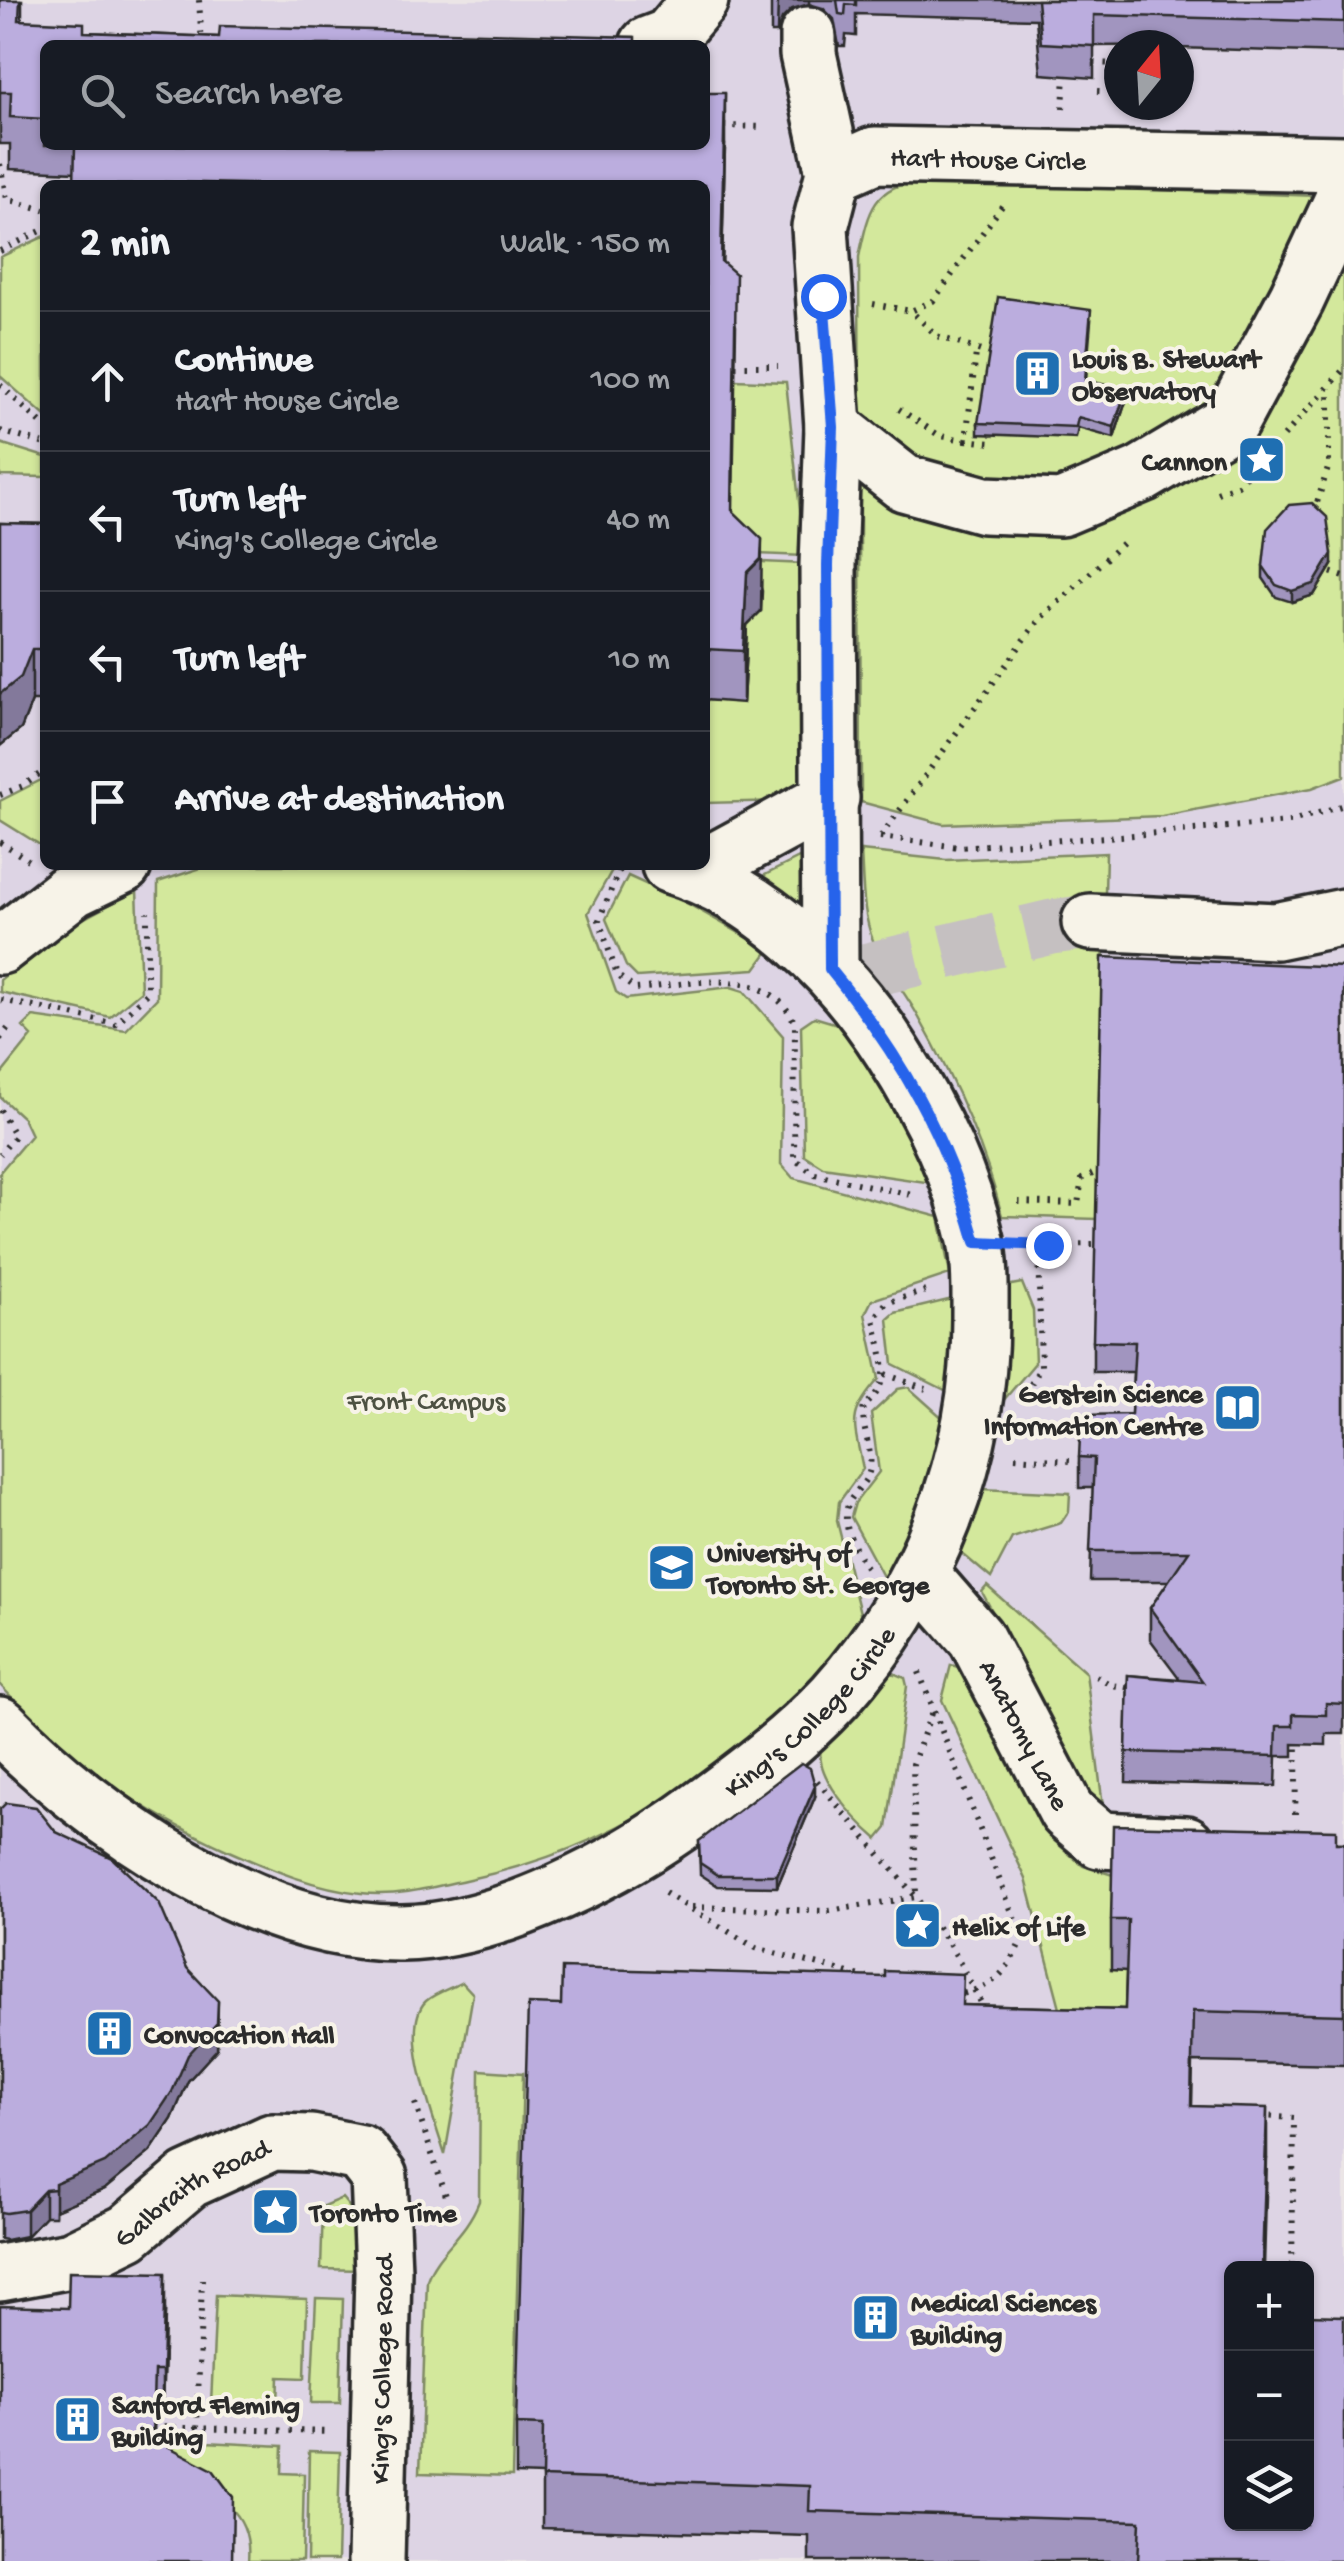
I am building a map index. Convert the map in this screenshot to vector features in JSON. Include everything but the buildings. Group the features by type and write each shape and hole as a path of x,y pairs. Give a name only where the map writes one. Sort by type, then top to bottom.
{"street":[{"path":"659,40 668,36 700,0"},
{"path":"808,35 808,54 834,173 820,227 833,427 828,565 830,969"},
{"name":"Hart House Circle","path":"834,173 875,155 1344,164"},
{"path":"833,427 904,482 984,505 1062,508 1142,474 1231,420 1297,298 1344,197"},
{"name":"King's College Circle","path":"710,856 831,798"},
{"name":"King's College Circle","path":"0,1725 43,1769 152,1849 277,1909 352,1928 403,1933 457,1926 615,1868 785,1744 834,1696 908,1596 964,1452 973,1420 980,1347 974,1239 926,1105 872,1020 830,969 759,912 684,870"},
{"path":"0,946 73,889 135,884"},
{"path":"1090,922 1276,931 1344,917"},
{"name":"Anatomy Lane","path":"908,1596 976,1638 1067,1812 1100,1840 1242,1846"},
{"name":"Galbraith Road","path":"9,2273 71,2260 128,2232 188,2180 272,2142 308,2142 360,2153 379,2176"},
{"name":"King's College Road","path":"376,2561 383,2272 379,2176"}],"path":[{"path":"199,0 202,40"},
{"path":"1094,63 1104,63"},
{"path":"1064,90 1065,76"},
{"path":"1097,91 1104,91"},
{"path":"710,120 722,126 766,127"},
{"path":"0,164 7,198 40,208"},
{"path":"0,250 40,231"},
{"path":"933,301 911,311 937,336 990,354"},
{"path":"966,440 976,352"},
{"path":"829,367 940,436 990,443 992,436"},
{"path":"1277,444 1344,369"},
{"path":"0,385 40,422"},
{"path":"1308,529 1329,465 1329,388"},
{"path":"0,431 40,443"},
{"path":"1204,498 1238,485 1251,471"},
{"path":"1138,529 1039,620 880,837 959,848 1289,822 1344,805"},
{"path":"1313,566 1344,577"},
{"path":"0,795 40,774"},
{"path":"619,870 599,920 617,975 634,989 744,980 788,1009 795,1024 794,1159 816,1174 936,1200 974,1239 1096,1244"},
{"path":"0,1000 116,1024 146,994 135,884"},
{"path":"0,1039 10,1026"},
{"path":"0,1110 15,1136 0,1154"},
{"path":"942,1998 974,1991 1008,1972 1022,1938 932,1708 908,1596 853,1545 844,1518 849,1500 868,1479 871,1464 861,1422 864,1406 876,1397 886,1378 874,1318 886,1302 974,1239 1078,1204 1082,1179 1099,1171"},
{"path":"964,1452 1094,1463"},
{"path":"1096,1676 1110,1685 1148,1691"},
{"path":"916,1897 913,1764 932,1708"},
{"path":"785,1744 916,1897 952,1950 992,2023"},
{"path":"1296,1814 1297,1745"},
{"path":"615,1868 691,1907 756,1948 870,1979"},
{"path":"691,1907 829,1911 916,1897"},
{"path":"414,2103 447,2198"},
{"path":"1254,2116 1294,2118 1292,2261"},
{"path":"197,2428 202,2279"},
{"path":"153,2427 348,2433"}],"shaded area":[{"name":"University of Toronto St. George","path":"0,0 1344,0 1344,2561 0,2561"}],"green space":[{"path":"920,181 1344,197 1344,776 1312,788 1162,816 943,824 861,802 859,257 870,216 882,196 891,189"},
{"path":"40,238 40,412 0,376 0,257"},
{"path":"734,380 786,382 805,556 732,553"},
{"path":"0,443 40,455 40,477 0,476"},
{"path":"743,561 806,564 808,778 788,801 710,803 710,700 743,702 747,625 761,611"},
{"path":"40,781 40,845 0,820 0,801"},
{"path":"861,851 946,860 1106,853 1097,1219 1002,1216 987,1164 955,1088 874,943 865,910"},
{"path":"801,857 807,858 815,924 755,880"},
{"name":"Front Campus","path":"195,870 612,870 588,913 616,992 626,999 731,987 744,991 783,1036 781,1164 793,1178 939,1217 950,1274 872,1300 865,1314 879,1379 857,1412 855,1430 863,1469 839,1502 837,1521 862,1621 778,1712 733,1751 637,1817 583,1843 526,1864 413,1891 361,1893 310,1883 231,1852 134,1800 53,1738 0,1685 0,1172 31,1135 23,1118 0,1097 0,1076 32,1036 23,1027 33,1017 126,1030 157,998 158,882"},
{"path":"628,876 683,901 769,950 755,969 637,977 626,966 606,919"},
{"path":"137,890 141,991 110,1017 0,992 0,980 55,934"},
{"path":"814,1017 851,1028 874,1059 932,1183 823,1167 804,1155 801,1026"},
{"path":"1022,1283 1033,1310 1035,1363 1003,1401 1001,1287"},
{"path":"952,1299 949,1392 893,1364 888,1319 895,1313"},
{"path":"908,1387 946,1421 931,1483 886,1582 851,1517 855,1503 879,1472 871,1414 898,1389"},
{"path":"981,1489 1070,1493 1069,1511 1061,1523 1012,1538 991,1578 959,1551"},
{"path":"987,1586 1086,1673 1103,1806 1091,1795 982,1592"},
{"path":"951,1665 962,1668 1050,1837 1083,1866 1113,1875 1128,1971 1127,2019 1063,2019 1026,1879 942,1700"},
{"path":"891,1672 905,1678 907,1686 887,1828 878,1839 838,1796 820,1757 822,1745"},
{"path":"462,1982 473,1994 445,2155 421,2076 416,2032 418,2014 426,2001"},
{"path":"480,2070 523,2073 512,2476 420,2473 427,2280 479,2201"},
{"path":"342,2198 355,2214 361,2270 321,2269 323,2206"},
{"path":"216,2295 307,2299 305,2378 279,2377 278,2406 211,2404"},
{"path":"316,2298 343,2299 340,2403 311,2403"},
{"path":"168,2440 283,2446 282,2473 304,2474 302,2561 248,2561 244,2526 236,2514 213,2495 167,2476"},
{"path":"309,2451 340,2452 337,2561 307,2561"}],"tunnel":[{"path":"864,971 1052,927 1090,922"}],"place":[{"name":"Louis B. Stewart Observatory","path":"1037,373"},
{"name":"Cannon","path":"1262,460"},
{"name":"Gerstein Science Information Centre","path":"1238,1408"},
{"name":"University of Toronto St. George","path":"672,1567"},
{"name":"Helix of Life","path":"917,1925"},
{"name":"Convocation Hall","path":"109,2033"},
{"name":"Toronto Time","path":"275,2211"},
{"name":"Medical Sciences Building","path":"876,2317"},
{"name":"Sanford Fleming Building","path":"77,2419"}],"route":[{"path":"823,296 833,427 828,565 830,969 872,1020 926,1105 964,1200 976,1242 1048,1245"}]}
